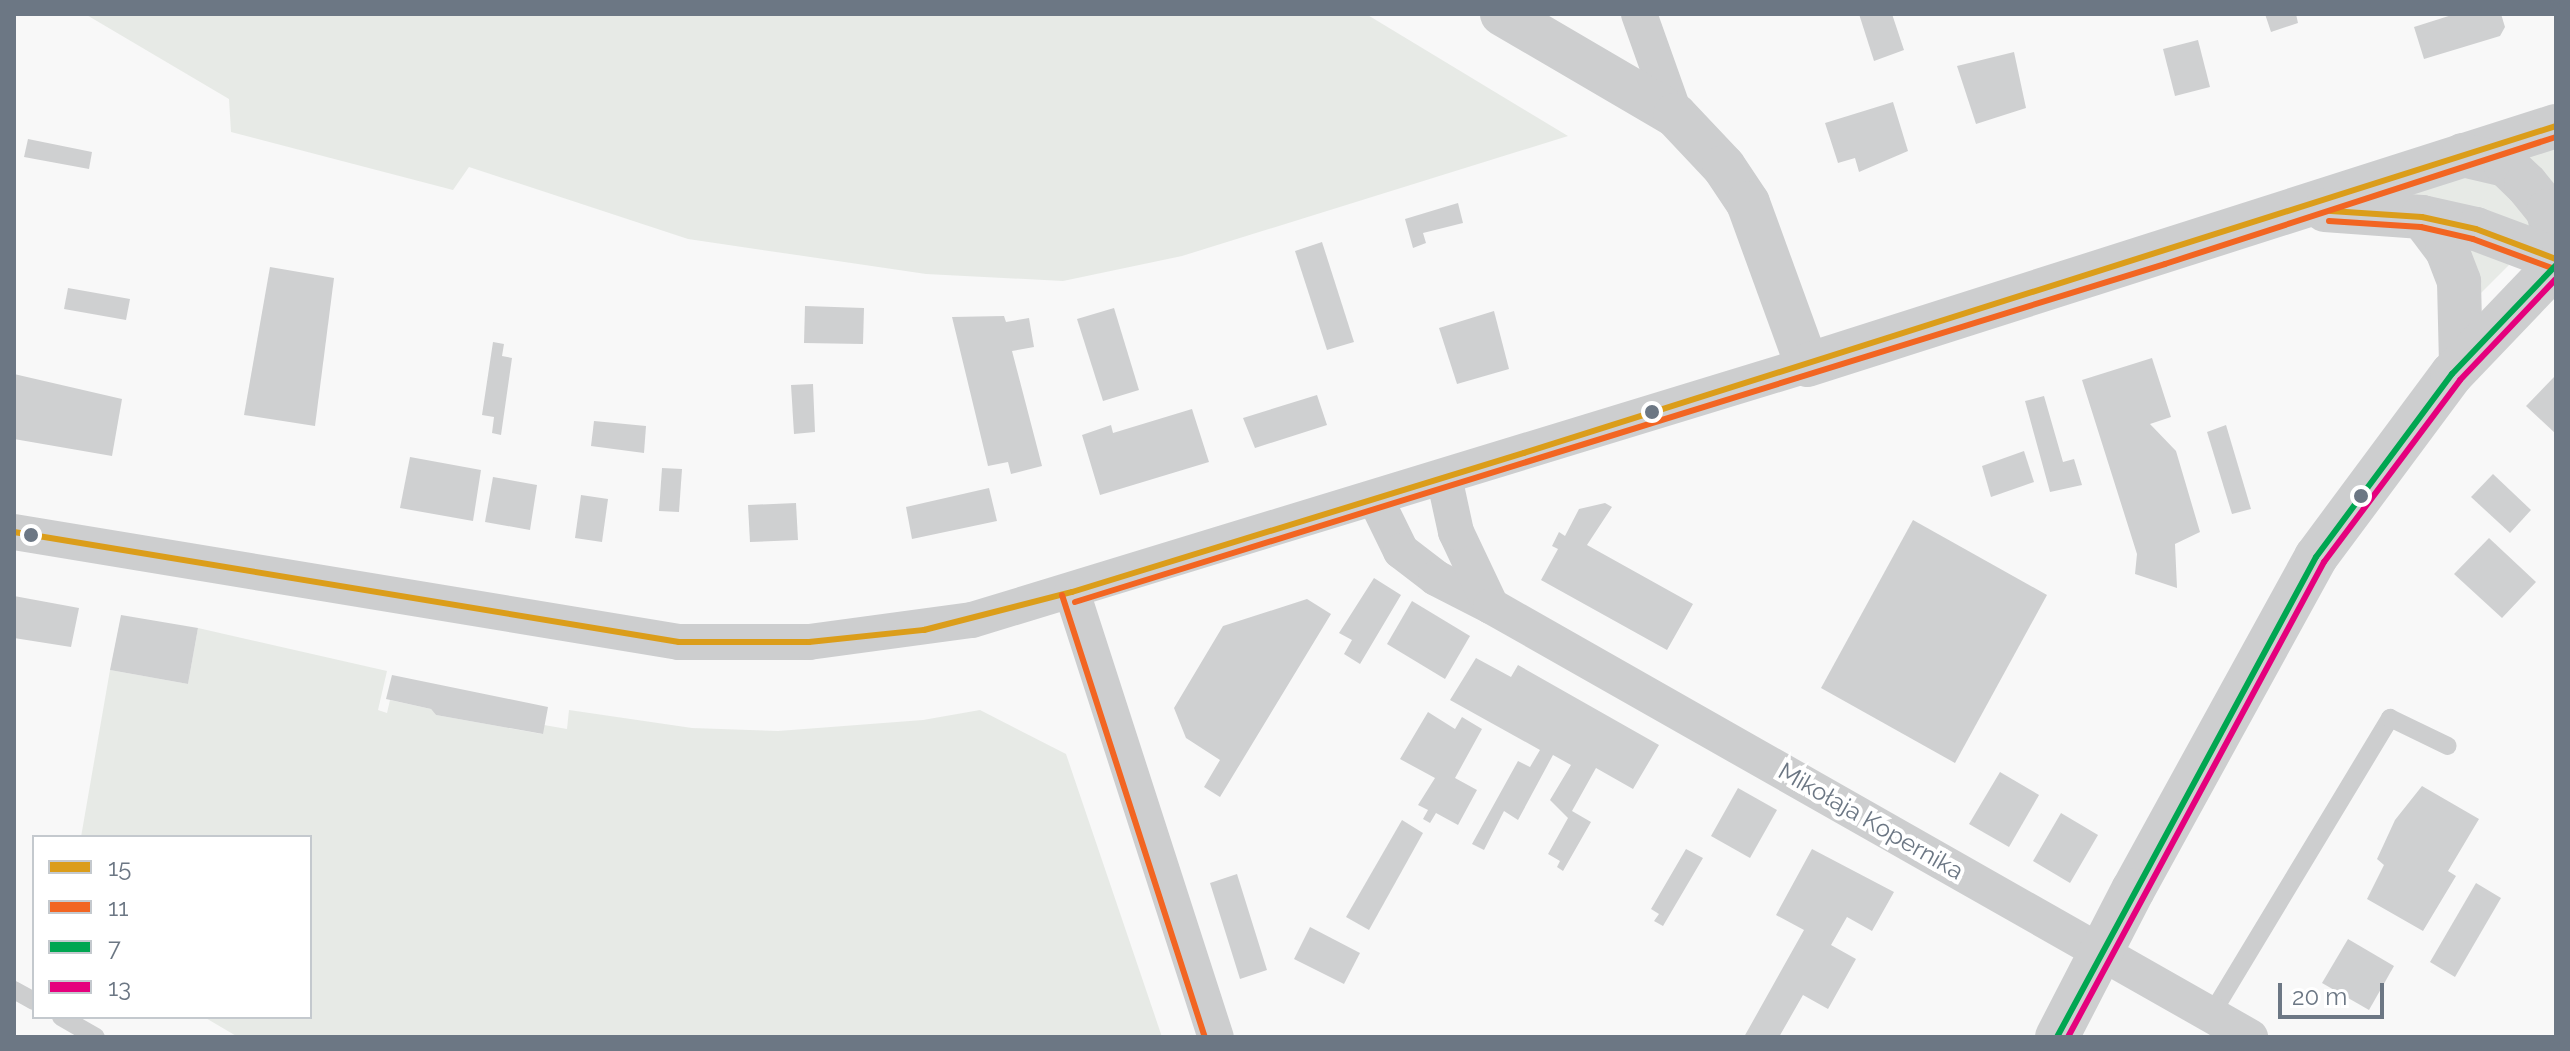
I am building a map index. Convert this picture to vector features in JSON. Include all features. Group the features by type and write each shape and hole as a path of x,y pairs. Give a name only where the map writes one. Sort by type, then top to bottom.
{"street":[{"path":"1502,14 1675,115 1748,203 1807,365"},
{"path":"1639,14 1675,115"},
{"path":"14,532 679,642 809,642 924,630 1072,592 1807,365 2556,126"},
{"path":"2463,155 2506,165 2526,184 2548,211 2556,245"},
{"path":"2057,1037 2289,599 2359,494 2461,362 2556,262 2476,229 2422,217 2299,210"},
{"path":"2422,217 2447,250 2459,282 2461,362"},
{"path":"1444,477 1456,532 1491,606"},
{"name":"Mikołaja Kopernika","path":"1375,498 1401,551 1436,578 1491,606 2250,1037"},
{"path":"1072,592 1216,1037"}],"lane":[{"path":"2211,1015 2390,718 2448,746"},
{"path":"14,990 32,1000"},
{"path":"64,1019 96,1037"}],"shaded area":[{"path":"85,14 1366,14 1568,136 1182,256 1063,281 926,274 688,239 469,167 453,190 231,132 229,99"},
{"path":"2556,142 2556,198 2511,156"},
{"path":"2459,174 2499,183 2533,226 2519,231 2379,197"},
{"path":"2456,239 2496,252 2509,265 2479,295"},
{"path":"198,628 387,671 378,710 387,713 390,700 431,709 436,715 542,734 544,725 567,729 569,710 692,728 778,731 923,720 980,710 1066,754 1162,1037 238,1037 207,1019 312,1019 312,835 81,835 110,670 188,684"}],"building":[{"path":"1859,14 1892,14 1904,50 1874,61"},
{"path":"2265,14 2296,14 2298,23 2271,32"},
{"path":"2455,14 2501,14 2505,27 2500,36 2424,59 2414,27"},
{"path":"2198,40 2210,87 2175,96 2163,49"},
{"path":"2014,52 2026,108 1976,124 1957,66"},
{"path":"1893,102 1908,151 1859,172 1855,158 1838,163 1825,123"},
{"path":"28,139 92,152 89,169 24,157"},
{"path":"1458,203 1463,223 1423,233 1426,243 1413,248 1405,219"},
{"path":"1322,242 1354,342 1327,350 1295,251"},
{"path":"270,267 334,278 315,426 244,415"},
{"path":"68,288 130,299 126,320 64,309"},
{"path":"805,306 864,308 863,344 804,343"},
{"path":"1114,308 1139,390 1103,401 1077,319"},
{"path":"1494,311 1509,369 1457,384 1439,328"},
{"path":"1004,316 1006,322 1029,318 1034,347 1012,351 1042,466 1011,474 1008,462 988,466 952,317"},
{"path":"493,342 504,344 502,356 512,358 501,435 492,433 494,417 482,415"},
{"path":"2152,358 2171,417 2150,424 2176,451 2200,532 2175,544 2177,588 2135,574 2137,554 2082,380"},
{"path":"14,374 122,399 112,456 14,439"},
{"path":"2556,375 2556,434 2526,406"},
{"path":"813,384 815,432 794,434 791,385"},
{"path":"1317,395 1327,425 1255,448 1243,418"},
{"path":"2044,396 2063,462 2074,459 2082,485 2050,492 2025,401"},
{"path":"1192,409 1209,462 1100,495 1082,435 1111,425 1113,433"},
{"path":"594,421 646,426 644,453 591,446"},
{"path":"2226,425 2251,509 2232,514 2207,432"},
{"path":"2024,451 2034,482 1991,497 1982,466"},
{"path":"410,457 481,470 473,521 400,508"},
{"path":"662,468 682,469 679,512 659,511"},
{"path":"2493,474 2531,510 2510,533 2471,497"},
{"path":"493,477 537,485 530,530 485,522"},
{"path":"989,488 997,521 912,539 906,507"},
{"path":"581,495 608,499 602,542 575,538"},
{"path":"796,503 798,540 750,542 748,505"},
{"path":"1605,503 1612,507 1587,545 1693,604 1667,650 1541,580 1558,549 1552,546 1559,532 1565,536 1579,509"},
{"path":"1913,520 2047,595 1955,763 1821,688"},
{"path":"2489,538 2536,582 2502,618 2454,574"},
{"path":"1374,578 1401,595 1360,664 1344,654 1352,640 1339,633"},
{"path":"14,596 79,608 71,647 14,638"},
{"path":"1307,599 1331,614 1220,797 1204,787 1220,760 1186,738 1174,708 1223,626"},
{"path":"1412,601 1470,636 1445,679 1387,644"},
{"path":"121,615 198,628 188,684 110,670"},
{"path":"1476,658 1511,677 1518,665 1659,745 1633,789 1596,768 1572,811 1591,822 1563,871 1557,867 1560,861 1548,854 1568,818 1550,800 1571,765 1553,755 1518,820 1504,811 1484,850 1472,844 1518,761 1530,767 1540,750 1450,700"},
{"path":"392,675 548,707 543,734 436,715 431,709 386,699"},
{"path":"1428,712 1455,729 1462,717 1482,729 1455,778 1477,790 1458,825 1436,813 1430,823 1423,819 1428,810 1418,805 1435,778 1400,759"},
{"path":"2000,772 2039,795 2009,847 1969,824"},
{"path":"2422,786 2479,819 2448,871 2456,876 2423,931 2367,899 2384,865 2377,859 2395,820"},
{"path":"1738,788 1777,810 1750,858 1711,836"},
{"path":"2061,813 2098,835 2070,883 2033,861"},
{"path":"1402,820 1423,833 1369,930 1346,917"},
{"path":"1686,849 1703,858 1663,926 1654,921 1659,914 1651,909"},
{"path":"1812,849 1894,892 1872,931 1847,917 1831,945 1856,959 1828,1009 1803,995 1779,1037 1744,1037 1804,930 1776,915"},
{"path":"1237,874 1267,970 1240,979 1210,883"},
{"path":"2476,883 2501,898 2455,977 2430,962"},
{"path":"1310,927 1360,953 1344,984 1294,959"},
{"path":"2348,939 2394,966 2369,1010 2322,983"}],"transit line":[{"name":"15","path":"14,532 679,642 809,642 924,630 1072,592 1524,453 2556,126"},
{"name":"11","path":"1075,602 2165,264 2556,137"},
{"name":"15","path":"2331,211 2422,217 2476,229 2556,259"},
{"name":"11","path":"2329,221 2421,227 2473,239 2552,268"},
{"name":"7","path":"2057,1037 2316,557 2452,374 2556,265"},
{"name":"13","path":"2068,1037 2324,562 2460,380 2556,279"},
{"name":"11","path":"1062,595 1205,1037"}]}
